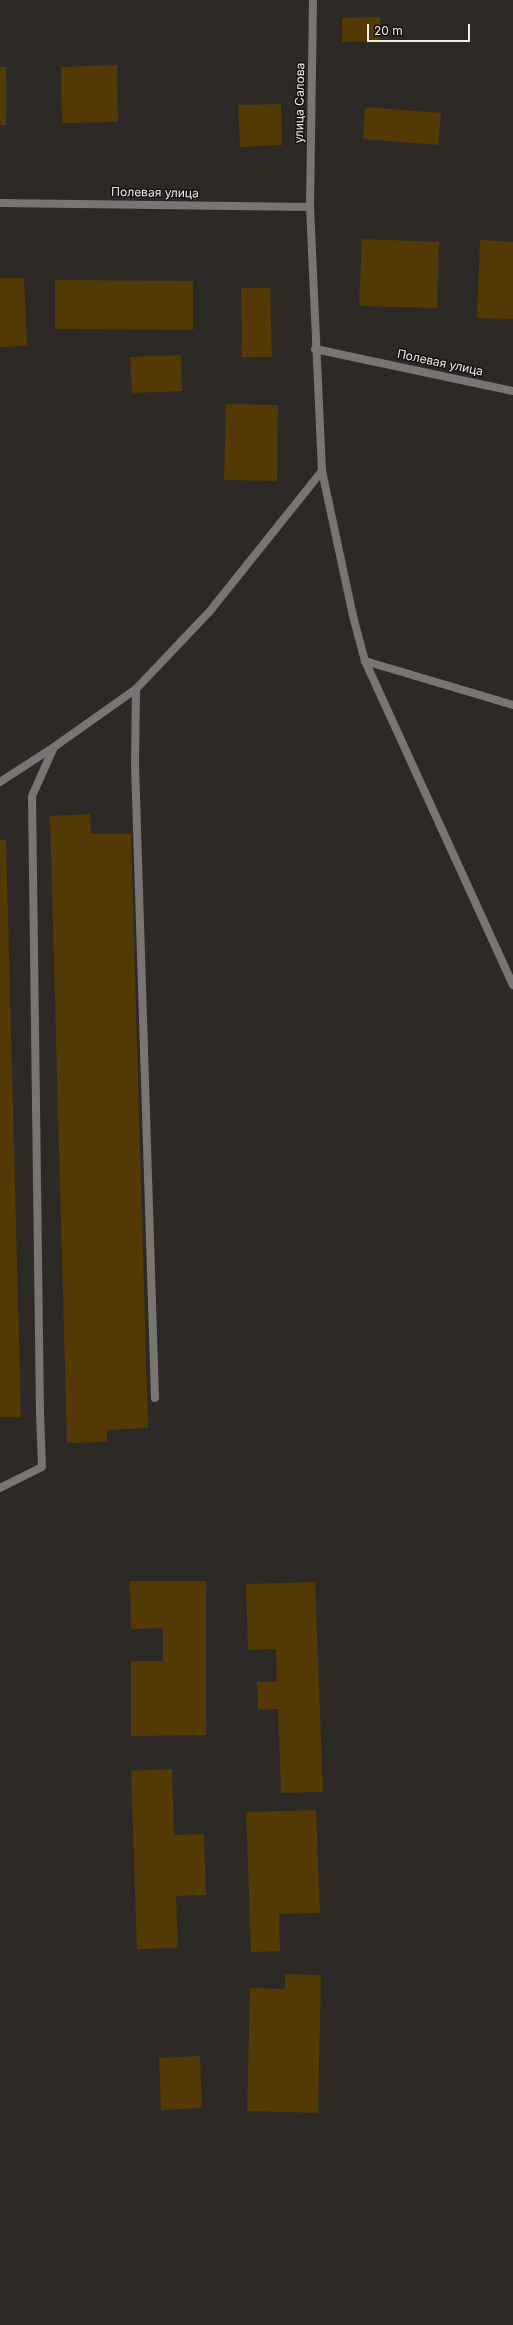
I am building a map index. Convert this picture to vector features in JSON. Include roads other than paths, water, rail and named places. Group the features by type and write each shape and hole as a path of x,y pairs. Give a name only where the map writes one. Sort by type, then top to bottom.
{"street":[{"name":"улица Салова","path":"313,0 310,207 315,349 322,471 352,616 365,661 513,985"},
{"name":"Полевая улица","path":"0,202 310,207"},
{"name":"Полевая улица","path":"315,349 513,391"},
{"path":"0,782 54,747 136,689 210,611 322,471"},
{"path":"365,661 513,706"},
{"path":"136,689 135,773 155,1398"},
{"path":"0,1488 42,1467 32,796 54,747"}]}
